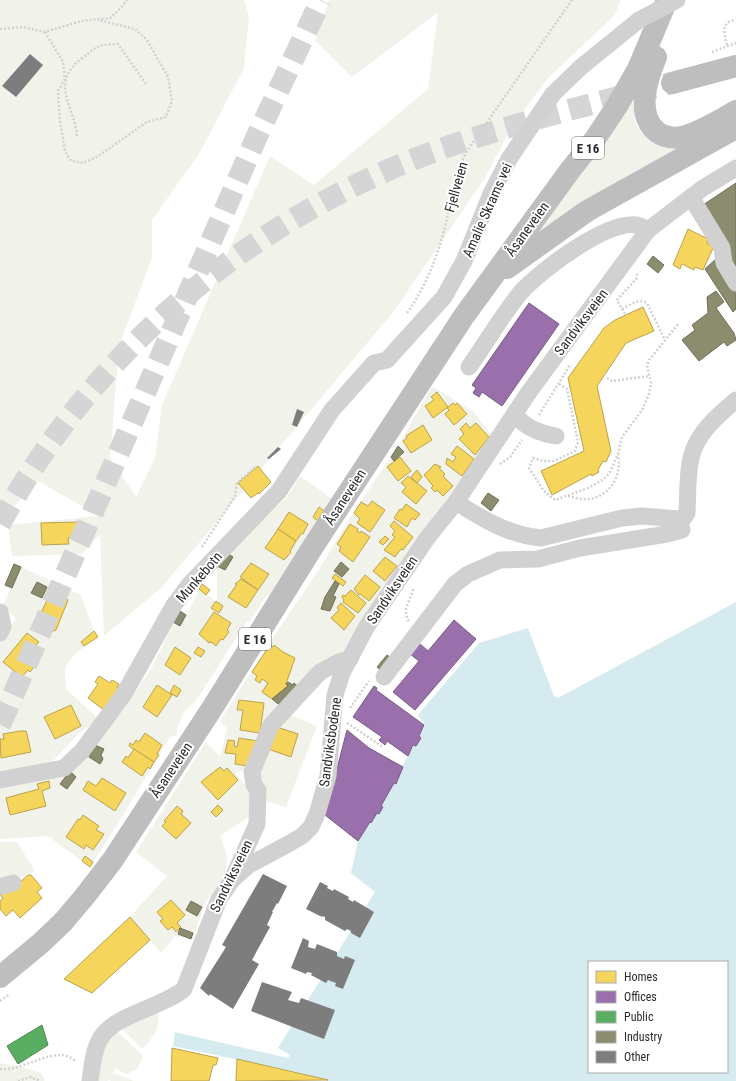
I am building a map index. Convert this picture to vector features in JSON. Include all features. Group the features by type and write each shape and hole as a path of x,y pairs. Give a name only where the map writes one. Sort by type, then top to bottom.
{"highway":[{"name":"Åsaneveien","path":"8,983 85,896 112,860 211,710 322,532 439,353 570,169 595,139 617,106 638,69 667,0"},
{"path":"677,0 649,76 644,105 646,119 652,128 661,135 672,137 685,136 698,131 736,111"},
{"path":"672,83 736,66"},
{"name":"E 16","path":"488,283 539,244 587,211 736,128"}],"street":[{"name":"Amalie Skrams vei","path":"374,363 387,360 444,297 464,261 491,194 509,159 553,94 581,67 639,20 677,0"},
{"name":"Sandviksveien","path":"90,1081 97,1046 100,1038 109,1028 129,1016 169,999 184,988 219,899 232,880 257,824 258,796 252,772 271,725 320,672 339,662 350,659 374,615 428,537 456,502 514,414 648,230 691,197 736,168"},
{"path":"691,197 722,248 724,263 736,282"},
{"path":"469,367 522,292 563,256 603,232 616,228 637,225 648,230"},
{"name":"Munkebotn","path":"0,780 64,768 82,751 124,694 174,606 189,585 279,491 332,410 374,363"},
{"path":"384,677 455,584 468,574 500,560 538,559 580,548 668,534 682,530 691,458 694,449 712,423 736,400"},
{"path":"514,414 521,422 534,430 556,436"},
{"path":"456,502 481,519 502,528 531,537 541,538 622,518 642,516 683,516"},
{"path":"0,612 3,626 0,633"},
{"name":"Sandviksbodene","path":"232,880 249,865 302,836 311,827 317,814 328,776 335,695 342,673 350,659"}],"path":[{"path":"0,29 23,26 44,32 81,21 110,18 122,8 127,0"},
{"name":"Fjellveien","path":"404,316 419,295 435,260 446,222 458,166 572,0"},
{"path":"98,20 135,29 147,40 168,77 172,101 166,117 147,122 97,157 83,163 71,161 65,151 60,121 58,91 72,66 99,45 118,44 146,84"},
{"path":"727,45 723,30 724,25 729,21 736,20"},
{"path":"44,32 63,62 66,99 77,136"},
{"path":"622,309 641,301 648,303 665,340"},
{"path":"612,305 619,303"},
{"path":"559,384 567,388 578,442 575,450 554,461 544,461 533,458 529,468 550,497 558,500 604,479 610,472 618,454 622,437 642,410 646,402 650,387 648,362 679,323"},
{"path":"534,430 537,419 573,360"},
{"path":"607,378 612,382 649,376"},
{"path":"567,496 588,499 608,491 615,482 620,467 618,454"},
{"path":"199,552 235,496 237,483 256,466"},
{"path":"407,619 406,609 412,593"},
{"path":"345,730 348,714 376,671 384,677"},
{"path":"347,723 383,747"},
{"path":"0,1001 8,983"},
{"path":"0,1069 13,1069 55,1054 68,1055 76,1060 78,1065"},
{"path":"18,1081 30,1077 40,1081"}],"shaded area":[{"path":"0,0 244,0 249,16 244,68 199,154 152,220 152,258 119,346 110,458 136,497 155,458 162,405 270,156 314,185 428,89 438,12 352,77 315,40 329,0 621,0 614,16 548,78 512,126 485,178 394,311 162,587 104,636 100,534 82,554 12,556 8,525 99,516 38,481 0,521"},
{"path":"632,102 637,125 649,139 715,131 539,235 536,231"},
{"path":"432,386 474,412 492,436 433,517 351,646 317,671 254,767 235,773 254,795 253,814 220,836 227,856 226,874 205,903 193,939 175,936 161,953 130,917 167,876 136,852 206,742 220,757 227,729 220,721 272,639 320,568 349,519 398,446"},
{"path":"300,476 334,500 272,597 267,595 249,622 247,621 196,701 184,712 177,729 177,735 170,737 121,819 90,867 48,836 0,839 0,788 53,776 105,731 124,709 151,669 180,611 187,615 199,589 217,602 217,566 226,552 237,548 237,542 287,497"},
{"path":"21,567 81,595 94,631 98,637 78,651 70,660 65,670 66,689 99,719 79,733 53,761 0,774 0,642 16,619 3,605"},
{"path":"736,602 736,1081 328,1081 287,1070 173,1046 175,1032 288,1058 290,1055 278,1048 375,892 351,873 358,841 377,813 425,725 418,715 479,643 528,628 554,696 558,698"},
{"path":"288,714 317,726 286,807 264,801 258,774 274,726"},
{"path":"0,842 17,842 35,871 16,879 0,882"},
{"path":"158,1008 158,1022 156,1031 142,1049 119,1026"},
{"path":"115,1029 143,1056 137,1069 126,1074 115,1068 113,1073 134,1081 110,1081 110,1077 108,1081 94,1081 100,1047"},
{"path":"0,1063 26,1068 41,1073 45,1081 0,1081"}],"building: Homes":[{"path":"688,229 708,239 707,243 714,246 703,270 695,267 694,270 682,264 680,269 673,265"},
{"path":"643,307 654,331 626,343 597,386 611,451 606,462 603,461 598,470 599,472 592,476 591,474 552,495 541,471 584,451 568,378 604,328 615,320"},
{"path":"437,392 448,407 433,418 425,406 434,400 431,397"},
{"path":"453,403 455,405 457,403 467,414 454,425 445,414 449,410 447,408"},
{"path":"466,423 470,428 476,423 489,437 475,455 459,439 464,434 460,429"},
{"path":"423,425 432,440 411,453 403,441 407,438 406,436"},
{"path":"457,446 474,459 462,476 446,464 447,458 453,462 456,457 451,454"},
{"path":"400,457 411,471 398,481 387,467"},
{"path":"435,464 441,467 439,468 445,474 443,476 453,486 443,496 437,490 435,492 431,488 433,486 424,475"},
{"path":"258,466 271,482 259,494 258,493 251,498 238,483"},
{"path":"417,470 422,477 417,483 411,477"},
{"path":"408,476 427,491 416,504 402,492 406,487 401,483"},
{"path":"372,501 385,510 370,532 357,523 360,519 354,513 361,502 368,506"},
{"path":"406,504 420,514 415,520 412,518 407,527 394,518 400,509 402,510"},
{"path":"319,507 324,511 318,521 313,517"},
{"path":"289,512 308,524 303,534 302,533 296,541 278,529"},
{"path":"394,521 413,537 403,550 401,549 395,557 384,550 395,537 392,535 395,531 390,526"},
{"path":"77,522 77,537 68,538 69,544 42,545 41,523"},
{"path":"350,524 358,529 357,531 360,533 361,531 370,537 353,562 339,551 341,547 337,544"},
{"path":"278,529 296,541 290,551 291,552 284,560 265,548"},
{"path":"385,536 389,539 383,545 379,542"},
{"path":"385,557 397,566 385,581 373,571"},
{"path":"251,563 269,574 258,590 240,577"},
{"path":"335,574 346,582 343,586 332,578"},
{"path":"365,575 380,587 369,601 360,594 359,595 354,589"},
{"path":"241,579 258,590 246,608 228,597 237,584 235,584"},
{"path":"202,584 210,590 206,595 199,589"},
{"path":"351,590 366,603 358,613 343,602 343,595 345,596"},
{"path":"51,592 68,600 56,630 53,631 39,625 44,614 41,613"},
{"path":"216,601 223,606 219,613 211,608"},
{"path":"341,603 355,616 344,630 331,618 339,610 337,608"},
{"path":"214,612 231,623 227,630 229,632 216,646 211,642 209,643 199,634"},
{"path":"94,631 98,637 84,646 81,642"},
{"path":"27,633 39,642 33,648 40,653 34,661 37,663 30,672 28,670 22,677 3,662"},
{"path":"270,645 273,647 274,645 283,652 295,658 286,684 288,686 272,699 262,692 268,683 262,679 260,683 255,680 257,676 252,672"},
{"path":"175,647 191,658 180,675 165,665"},
{"path":"198,647 205,651 201,657 194,653"},
{"path":"99,676 110,683 112,680 119,684 117,688 119,689 104,710 88,698 98,684 95,682"},
{"path":"157,685 172,695 157,717 143,707"},
{"path":"174,685 181,690 177,697 170,693"},
{"path":"239,700 264,703 260,733 240,730 243,710 237,710"},
{"path":"71,705 81,726 55,739 44,717"},
{"path":"274,726 298,734 291,757 268,749"},
{"path":"26,731 31,752 1,758 0,739 4,739 3,734"},
{"path":"145,733 162,745 157,754 159,755 154,762 129,746 130,743 133,745 136,740 139,742"},
{"path":"239,738 258,741 254,767 235,764 236,754 225,753 228,740 235,741 234,746 237,747"},
{"path":"134,749 154,762 150,769 148,767 142,776 122,762 126,756 128,758"},
{"path":"220,767 224,771 227,768 238,780 218,800 201,782"},
{"path":"102,778 126,793 115,811 83,790 88,781 96,786"},
{"path":"49,781 50,788 42,791 46,806 10,815 6,798 39,789 37,784"},
{"path":"218,805 223,810 216,817 211,812"},
{"path":"177,806 183,811 181,814 191,823 176,839 162,826 166,822 164,821"},
{"path":"83,815 99,826 96,830 104,834 93,850 86,845 84,849 66,837 78,819 80,820"},
{"path":"85,856 93,862 90,867 82,861"},
{"path":"28,875 31,875 42,888 37,892 42,898 20,918 13,910 6,916 0,909 0,901 3,898 0,895 11,890"},
{"path":"171,900 185,915 177,923 181,927 176,932 172,927 168,930 160,921 163,919 157,912"},
{"path":"130,917 150,940 92,993 64,979"},
{"path":"172,1048 218,1058 216,1065 213,1065 209,1081 171,1081"},
{"path":"237,1059 328,1080 236,1081"}],"building: Offices":[{"path":"529,303 559,324 502,406 482,392 479,397 473,393 476,388 472,385"},
{"path":"454,620 476,639 415,710 393,692 419,661 410,654 419,643 428,651"},
{"path":"374,686 377,688 376,690 424,725 419,736 421,738 416,746 413,745 408,756 387,741 385,745 379,740 382,737 353,717"},
{"path":"347,730 369,748 403,767 396,784 394,783 381,806 383,807 379,814 377,813 371,823 370,822 358,841 325,815"}],"building: Public":[{"path":"42,1025 48,1045 18,1064 7,1046"}],"building: Industry":[{"path":"736,183 736,309 733,312 705,269 730,246 703,205"},
{"path":"653,256 664,265 658,273 647,264"},
{"path":"716,291 724,302 716,308 734,333 736,340 727,346 724,342 699,361 682,340 695,330 692,325 708,313 707,297"},
{"path":"398,446 404,452 394,461 391,457"},
{"path":"488,493 499,500 491,511 481,503"},
{"path":"226,552 233,557 225,570 217,566"},
{"path":"341,562 349,569 342,577 334,571"},
{"path":"14,564 21,567 12,588 5,585"},
{"path":"335,581 339,584 333,596 336,597 330,611 321,609 325,597"},
{"path":"37,582 47,587 42,598 31,593"},
{"path":"180,611 186,615 180,626 173,622"},
{"path":"387,655 394,660 384,673 377,667"},
{"path":"288,682 293,685 294,683 300,688 282,707 272,699 288,686 286,684"},
{"path":"95,745 104,749 101,755 103,759 100,764 89,757"},
{"path":"70,771 76,777 67,789 60,784"},
{"path":"191,901 202,907 197,916 186,910"},
{"path":"180,928 193,933 191,939 178,934"}],"building: Other":[{"path":"30,54 43,65 16,97 2,86"},
{"path":"297,409 304,412 297,427 292,425"},
{"path":"278,447 281,449 269,459 267,458"},
{"path":"263,874 287,886 272,912 267,925 270,927 252,960 259,964 233,1009 210,994 209,996 200,988 226,947 222,945"},
{"path":"320,882 328,886 327,888 333,891 334,889 349,897 348,899 353,902 354,900 374,912 360,938 351,933 351,931 347,929 345,931 325,920 325,917 306,909"},
{"path":"303,938 309,941 308,947 315,949 317,944 337,952 337,956 344,959 345,956 355,960 343,989 335,986 336,983 328,980 326,983 311,975 312,973 307,972 306,974 291,968"},
{"path":"262,982 292,992 288,1000 299,1003 301,998 335,1010 324,1039 251,1011"}],"tunnel":[{"path":"0,725 257,136 321,0"},
{"path":"0,524 36,464 77,407 124,354 174,306 229,262 287,223 348,189 412,160 444,148 508,127 672,83"}]}
